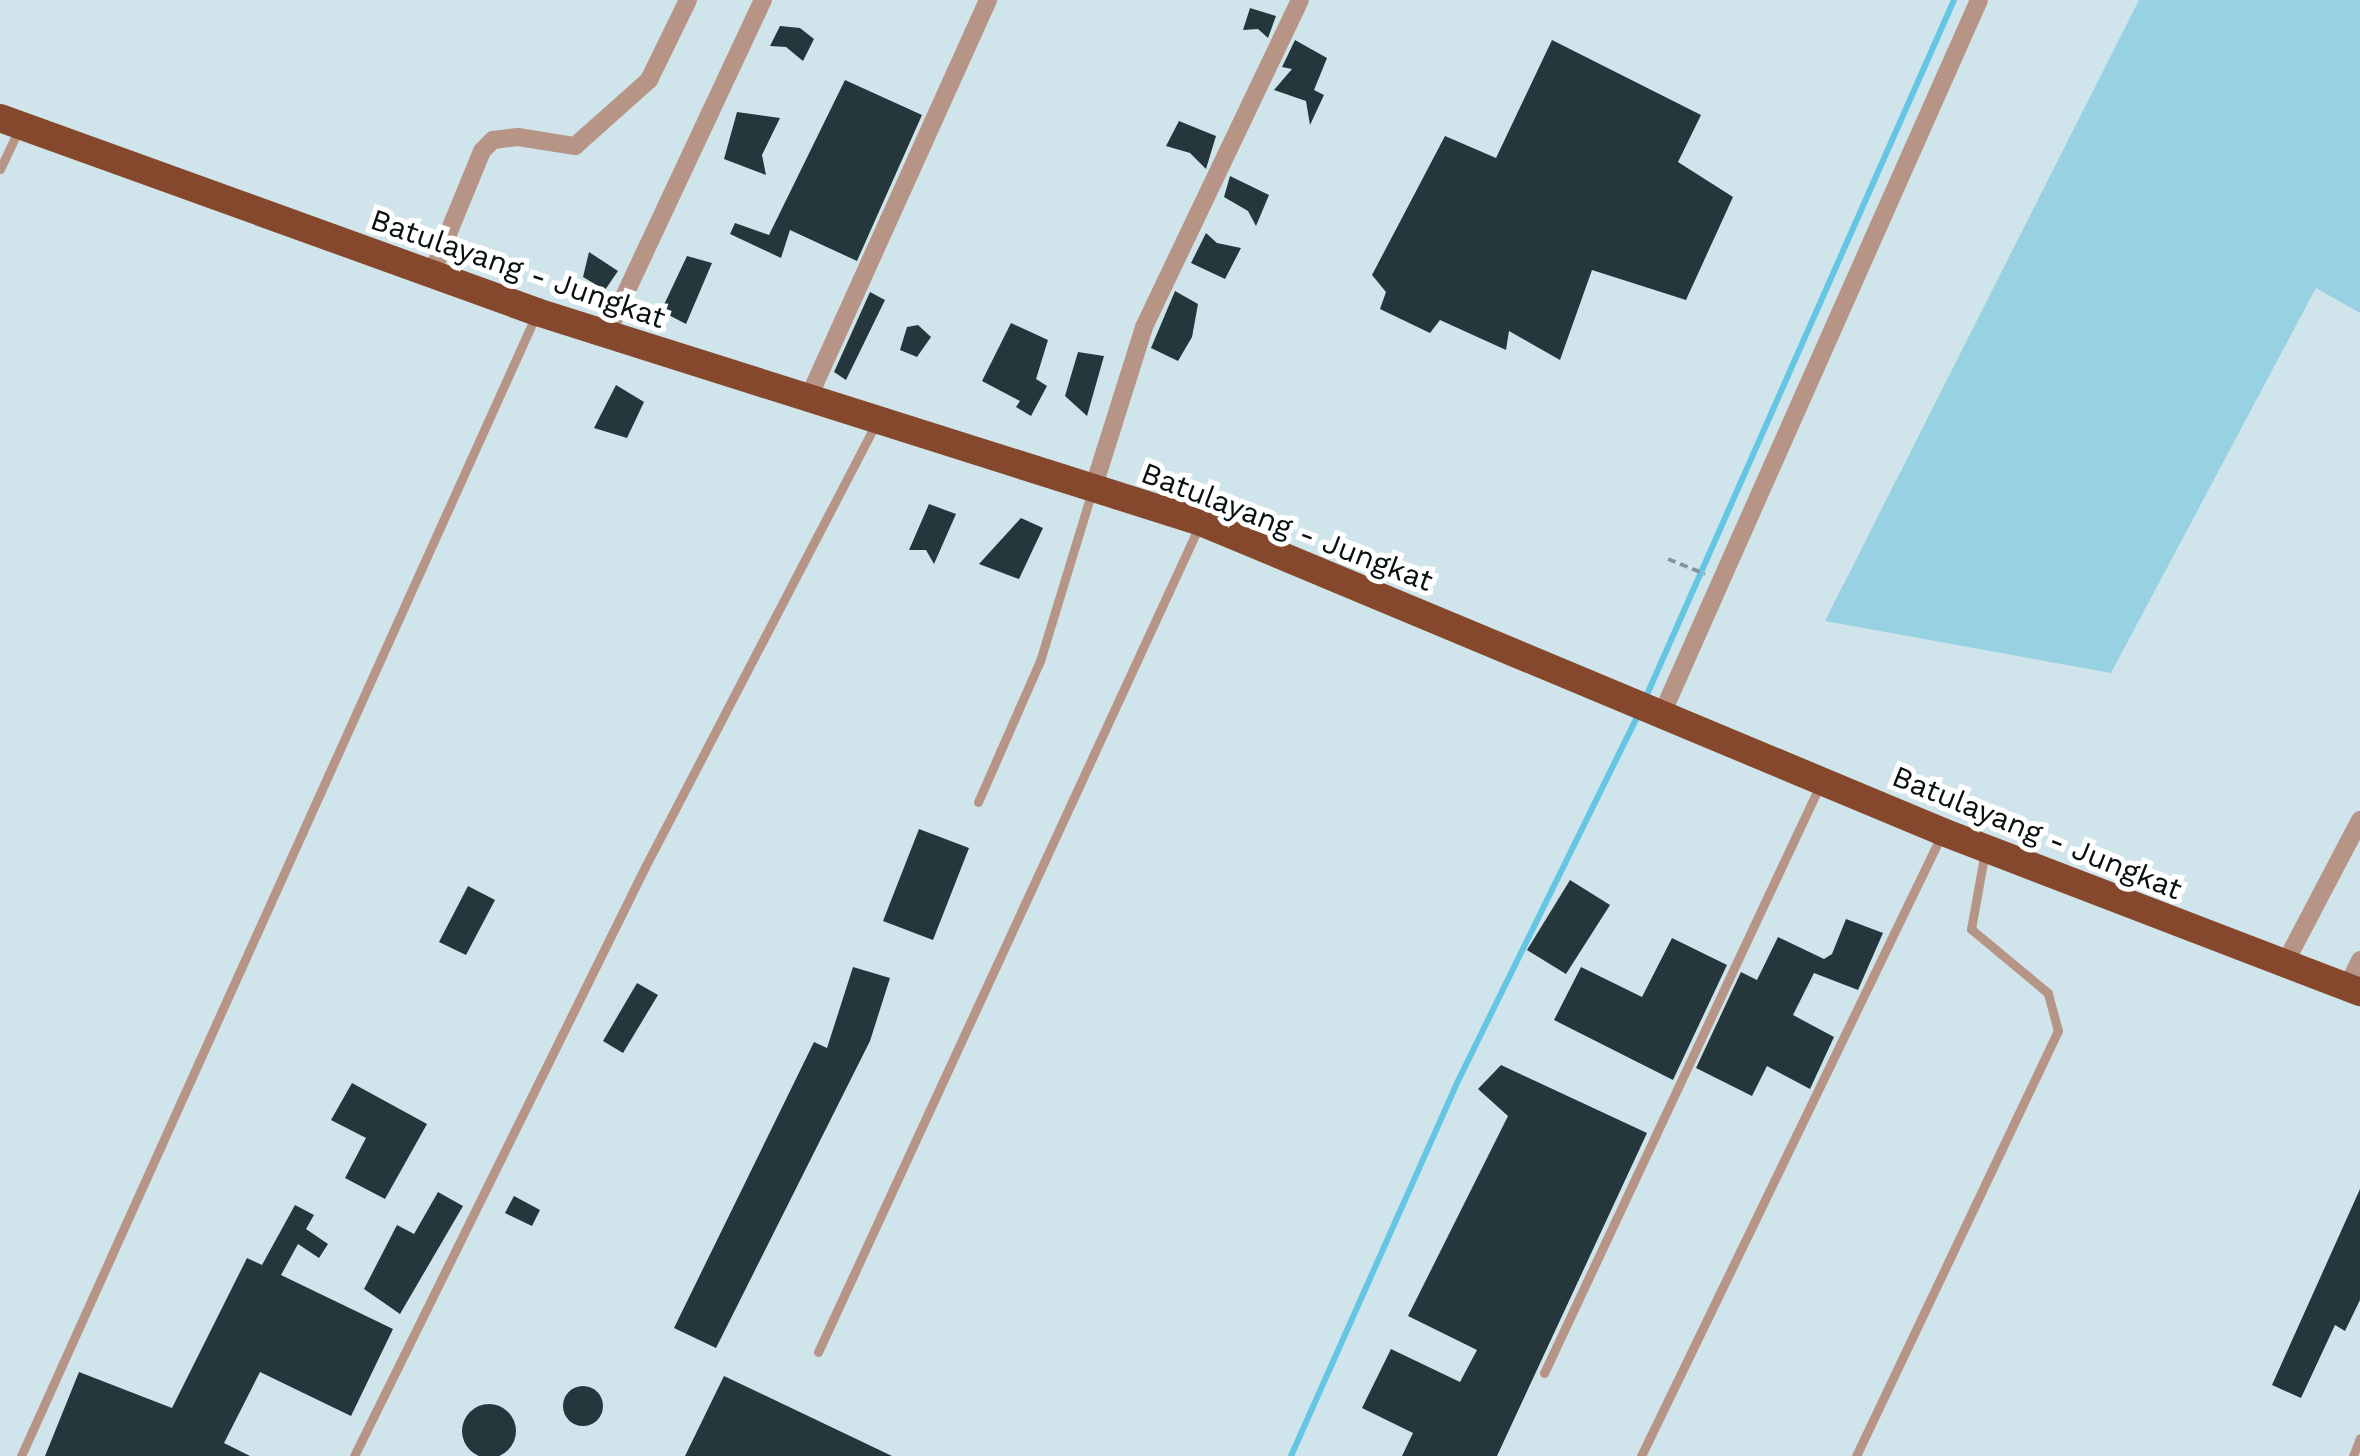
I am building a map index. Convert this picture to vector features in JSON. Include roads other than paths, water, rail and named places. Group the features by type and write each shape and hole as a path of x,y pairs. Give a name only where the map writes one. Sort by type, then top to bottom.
{"highway":[{"name":"Batulayang - Jungkat","path":"10,122 537,312 807,401 1201,522 1985,849 2354,989"}],"street":[{"path":"432,272 482,151 493,140 518,137 575,146 650,80 688,0"},
{"path":"606,335 764,0"},
{"path":"807,401 988,0"},
{"path":"1093,489 1144,327 1300,0"},
{"path":"1648,710 1978,0"},
{"path":"2284,965 2360,820"},
{"path":"2354,989 2360,960"}],"lane":[{"path":"0,170 10,122"},
{"path":"21,1456 537,312"},
{"path":"354,1456 645,867 876,422"},
{"path":"978,802 1040,660 1093,489"},
{"path":"818,1352 1201,522"},
{"path":"1544,1373 1821,782"},
{"path":"1641,1456 1944,832"},
{"path":"1856,1456 2058,1031 2048,993 1971,929 1985,849"},
{"path":"2354,1456 2360,1438"}],"waterway":[{"path":"1645,699 1954,0"},
{"path":"1291,1456 1456,1085 1638,715"}]}
